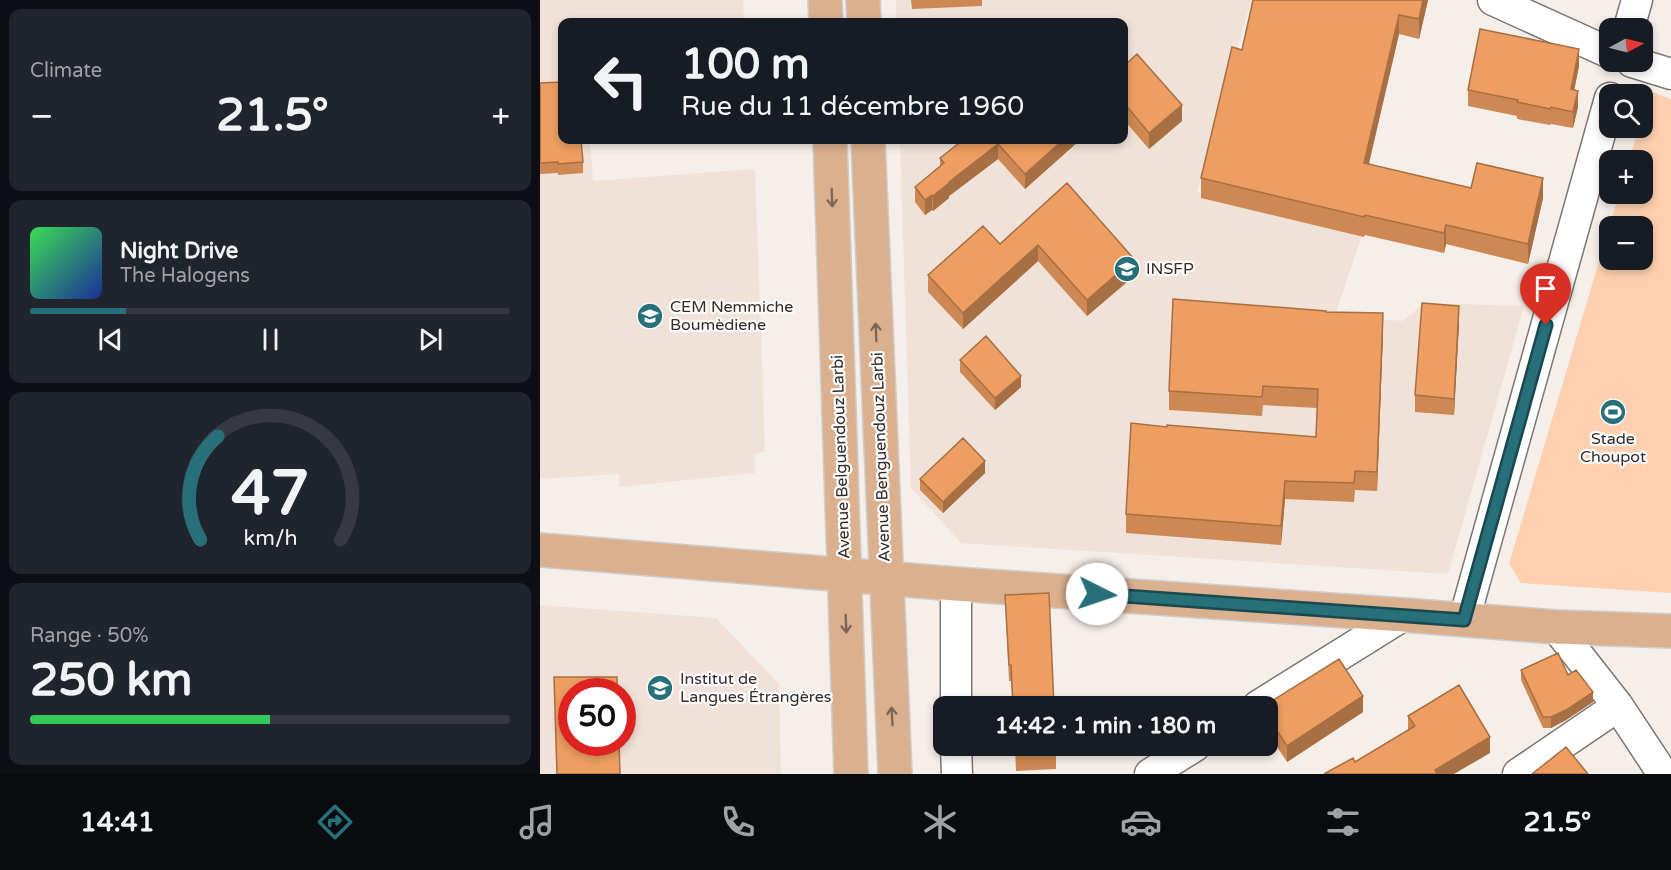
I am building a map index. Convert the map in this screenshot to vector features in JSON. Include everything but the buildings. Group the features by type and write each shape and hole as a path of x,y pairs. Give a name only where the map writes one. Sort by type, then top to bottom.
{"main road":[{"path":"825,0 826,18"},
{"path":"863,0 864,18"},
{"name":"Avenue Belguendouz Larbi","path":"830,144 851,774"},
{"name":"Avenue Benguendouz Larbi","path":"868,144 895,774"},
{"path":"540,550 886,579 1556,627 1671,631"}],"street":[{"path":"1494,0 1599,48"},
{"path":"1632,18 1637,0"},
{"path":"1653,68 1671,74"},
{"path":"1464,620 1599,135"},
{"path":"956,584 956,696"},
{"path":"1274,696 1404,615"},
{"path":"1556,627 1618,706 1663,774"},
{"path":"1518,774 1618,706"},
{"path":"956,756 957,774"},
{"path":"1150,774 1180,756"}],"shaded area":[{"name":"CEM Nemmiche Boumèdiene","path":"540,0 743,0 744,18 558,18 558,144 590,144 593,181 755,169 765,451 754,454 755,473 619,487 619,474 540,479"},
{"name":"INSFP","path":"896,0 1251,0 1197,192 1362,235 1335,316 1403,321 1424,303 1524,306 1448,574 961,543 911,488 900,144 1128,144 1128,18 896,18"},
{"name":"Stade Choupot","path":"1653,92 1671,99 1671,593 1521,583 1509,564 1599,261 1599,270 1653,270 1653,216 1612,216 1616,204 1653,204 1653,150 1632,150 1636,138 1653,138"},
{"name":"Institut de Langues Étrangères","path":"540,605 716,618 779,684 781,774 540,774"}],"place":[{"name":"INSFP","path":"1127,269"},
{"name":"CEM Nemmiche Boumèdiene","path":"650,316"},
{"name":"Stade Choupot","path":"1613,412"},
{"name":"Institut de Langues Étrangères","path":"660,688"}],"route":[{"path":"1097,594 1464,620 1546,325"}]}
